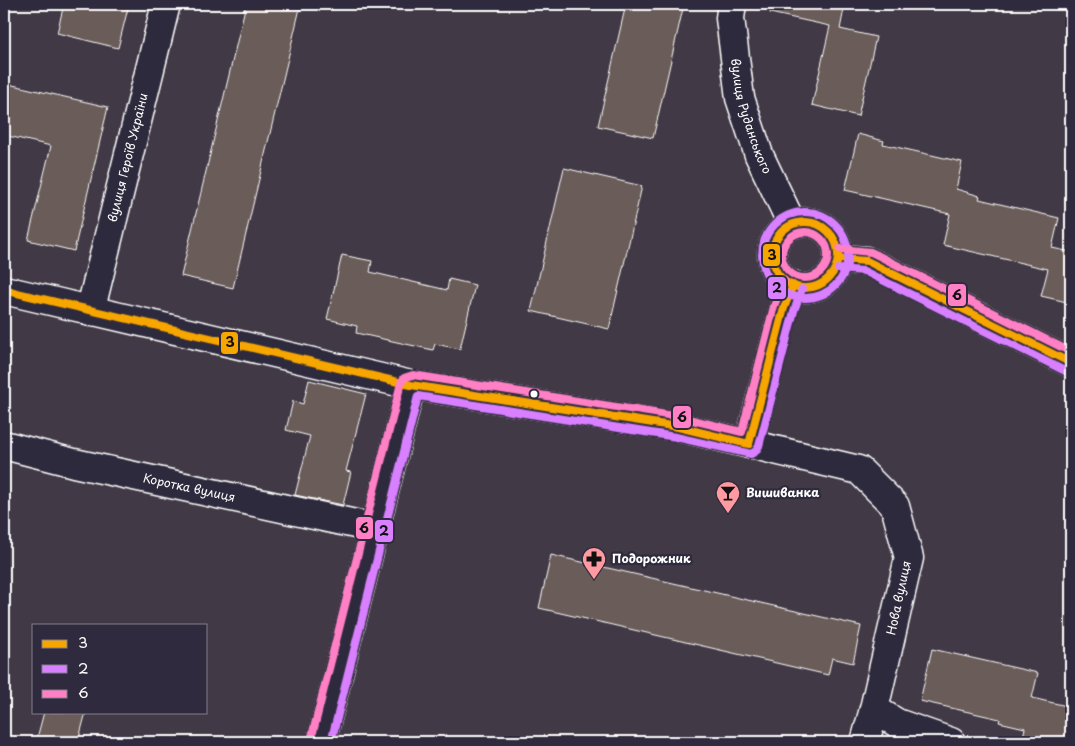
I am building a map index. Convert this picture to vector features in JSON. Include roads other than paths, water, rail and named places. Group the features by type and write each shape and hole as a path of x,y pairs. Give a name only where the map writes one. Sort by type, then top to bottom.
{"street":[{"name":"вулиця Героїв України","path":"90,312 166,4"},
{"name":"вулиця Руданського","path":"732,4 730,18 740,98 759,155 792,224"},
{"path":"804,221 815,223 825,228 834,236 838,247 839,259 835,270 820,285 799,288 781,278 775,269 772,259 776,238 792,224 804,221"},
{"path":"839,259 867,261 1071,363"},
{"path":"749,444 784,308 793,286"},
{"name":"Нова вулиця","path":"4,290 90,312 411,385 678,426 858,470 895,506 909,558 865,742"},
{"path":"321,742 411,385"},
{"name":"Коротка вулиця","path":"4,445 74,463 374,528"},
{"path":"874,709 897,724 952,742"}],"place":[{"name":"Вишиванка","path":"728,514"},
{"name":"Подорожник","path":"594,580"}]}
